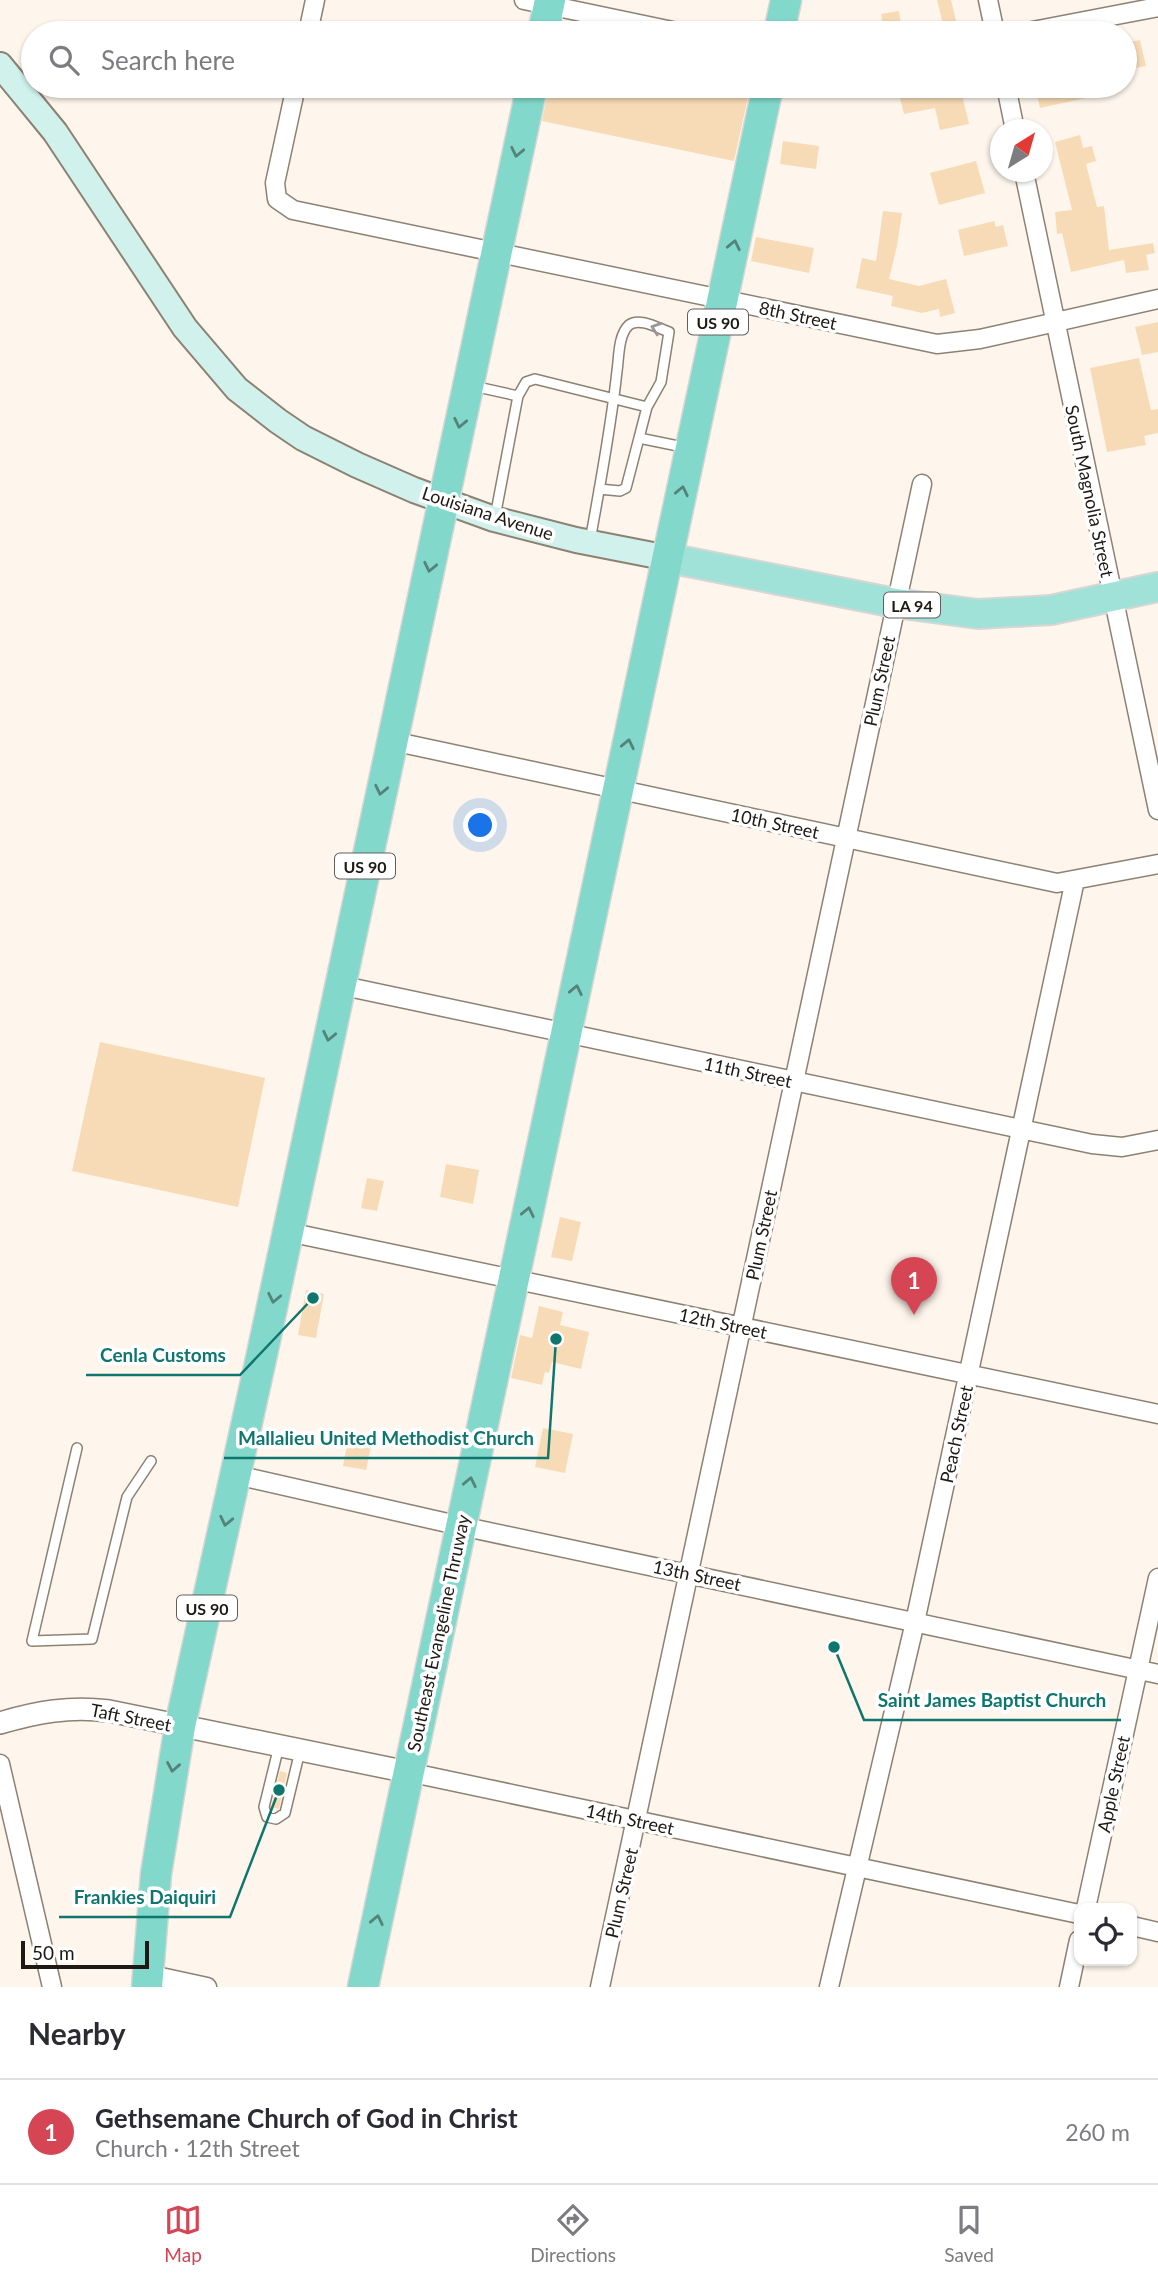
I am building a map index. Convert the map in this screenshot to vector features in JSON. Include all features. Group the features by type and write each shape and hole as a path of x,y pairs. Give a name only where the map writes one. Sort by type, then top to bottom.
{"highway":[{"path":"782,21 786,0"},
{"name":"US 90","path":"147,1981 156,1874 180,1726 529,98"},
{"name":"US 90","path":"514,1279 765,98"},
{"name":"Southeast Evangeline Thruway","path":"363,1987 514,1279"}],"main road":[{"name":"Louisiana Avenue","path":"0,65 21,91"},
{"name":"Louisiana Avenue","path":"27,98 55,132 184,328 237,389 303,438 357,465 494,519 590,543 895,603 978,614 1051,610 1158,587"}],"street":[{"path":"310,21 315,0"},
{"path":"988,0 992,21"},
{"path":"1085,21 1158,7"},
{"path":"542,10 609,21"},
{"name":"8th Street","path":"293,98 275,183 277,199 293,210 937,344 979,339 1158,299"},
{"path":"1008,98 1013,119"},
{"name":"South Magnolia Street","path":"1026,182 1158,810"},
{"name":"Plum Street","path":"600,1987 638,1821 922,484"},
{"name":"10th Street","path":"392,741 1038,880 1057,883 1158,864"},
{"name":"Peach Street","path":"829,1987 915,1622 1075,880"},
{"name":"11th Street","path":"339,985 1092,1144 1122,1147 1158,1140"},
{"name":"12th Street","path":"288,1232 1158,1414"},
{"name":"13th Street","path":"236,1475 461,1526 1158,1674"},
{"name":"Apple Street","path":"1087,1903 1158,1578"},
{"name":"Taft Street","path":"0,1723 37,1712 85,1708 180,1726"},
{"name":"14th Street","path":"180,1726 1074,1913"},
{"path":"0,1764 52,1987"},
{"path":"1137,1927 1158,1932"},
{"path":"1069,1987 1074,1964"},
{"path":"147,1981 207,1987"}],"lane":[{"path":"590,543 624,331 630,324 639,322 669,332 661,382 647,407 626,488 620,491 599,489"},
{"path":"494,519 518,396 526,382 535,379 647,407"},
{"path":"468,384 518,396"},
{"path":"639,438 691,449"},
{"path":"77,1448 33,1641 92,1639 127,1497 152,1461"},
{"path":"279,1746 264,1807 268,1816 276,1819 285,1812 300,1751"}],"building":[{"path":"937,0 951,0 956,21 942,21"},
{"path":"899,11 900,21 882,21 881,14"},
{"path":"1140,40 1146,66 1137,68 1137,41"},
{"path":"547,98 748,98 734,161 542,121"},
{"path":"900,98 963,98 969,124 940,130 935,108 904,114"},
{"path":"1038,98 1086,98 1040,108"},
{"path":"1080,135 1083,148 1092,146 1096,161 1086,164 1097,207 1104,206 1109,250 1153,243 1155,253 1146,255 1149,270 1126,273 1124,260 1071,272 1062,233 1057,234 1055,212 1072,210 1055,142"},
{"path":"783,141 819,146 816,169 780,164"},
{"path":"976,161 985,193 939,205 930,173"},
{"path":"883,211 902,213 889,279 919,286 946,279 955,313 940,317 939,309 922,313 891,306 893,296 856,288 862,258 876,261"},
{"path":"994,221 996,227 1003,225 1008,246 964,256 958,230"},
{"path":"756,237 814,248 809,273 751,261"},
{"path":"1158,322 1158,352 1142,355 1135,327"},
{"path":"1139,358 1151,410 1158,409 1158,433 1144,436 1146,445 1107,452 1090,368"},
{"path":"100,1042 265,1078 238,1207 72,1171"},
{"path":"446,1164 479,1170 473,1204 440,1197"},
{"path":"367,1178 384,1181 377,1211 361,1208"},
{"path":"560,1217 581,1222 572,1261 551,1257"},
{"path":"306,1290 324,1294 316,1338 298,1335"},
{"path":"539,1306 563,1312 560,1325 589,1332 581,1369 552,1362 549,1373 545,1372 542,1385 511,1378 520,1335 532,1338"},
{"path":"543,1428 573,1434 565,1473 535,1467"},
{"path":"349,1433 373,1437 366,1470 343,1466"},
{"path":"280,1771 287,1773 279,1809 271,1807"}],"place":[{"name":"Cenla Customs","path":"313,1298"},
{"name":"Gethsemane Church of God in Christ","path":"914,1315"},
{"name":"Mallalieu United Methodist Church","path":"556,1339"},
{"name":"Saint James Baptist Church","path":"834,1647"},
{"name":"Frankies Daiquiri","path":"279,1790"}]}
